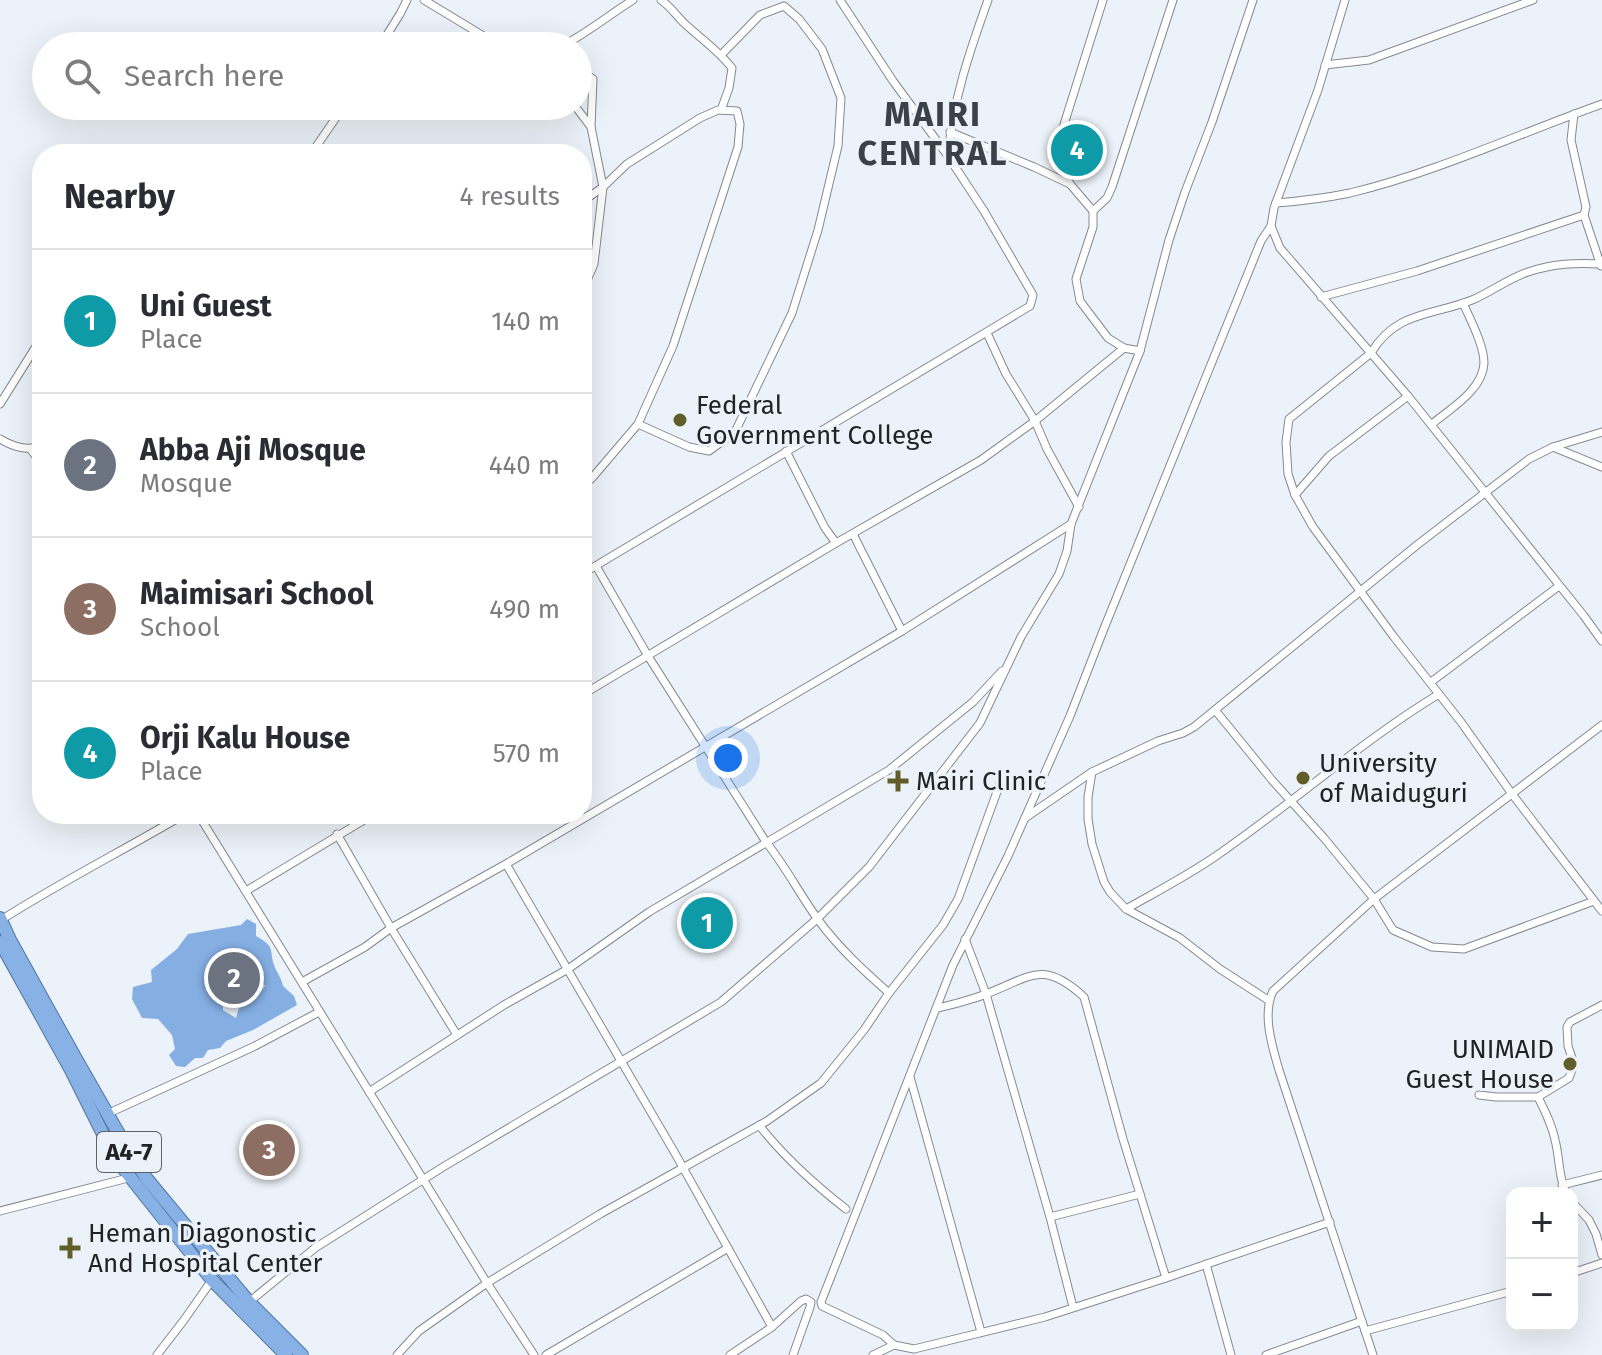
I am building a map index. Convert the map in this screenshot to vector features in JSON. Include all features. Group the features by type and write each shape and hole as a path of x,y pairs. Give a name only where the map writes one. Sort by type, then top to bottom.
{"highway":[{"name":"A4-7","path":"0,919 90,1095 115,1158 212,1280 286,1355"},
{"name":"A4-7","path":"0,942 90,1095 107,1114 147,1179 249,1302 302,1355"}],"street":[{"path":"389,32 407,0"},
{"path":"424,0 477,32"},
{"path":"587,32 633,0"},
{"path":"661,0 732,68 721,110"},
{"path":"592,568 1030,306 1033,295 984,211 840,0"},
{"path":"948,156 963,72 988,0"},
{"path":"1103,0 1061,134 1059,161 1070,184 1093,211 1093,227 1076,279 1080,301 1108,338 1124,348 1140,351"},
{"path":"1093,211 1107,198 1112,187 1173,0"},
{"path":"249,1302 315,1248 423,1179 721,1002 817,919 869,867 980,723 1021,637 1059,574 1067,551 1071,524 1140,351 1185,192 1253,0"},
{"path":"1330,1222 1045,1317 914,1349 894,1345 883,1335 822,1306 821,1302 953,965 1008,856 1070,716 1261,241 1271,226 1276,203 1318,90 1345,0"},
{"path":"1325,65 1369,60 1533,0"},
{"path":"638,424 689,447 709,451 735,432 792,313 818,230 838,146 841,98 822,49 799,19 784,6 760,15 721,55"},
{"path":"592,78 592,103"},
{"path":"1276,203 1351,193 1427,170 1602,104"},
{"path":"592,195 627,164 700,118 721,110 737,111 740,124 738,147 673,346 638,424 592,478"},
{"path":"1574,114 1571,140 1586,207 1584,215 1601,266 1575,262 1526,272 1463,303 1420,315 1393,327 1371,353 1289,419 1286,442 1288,474 1295,495 1313,527 1602,911"},
{"path":"318,144 334,120"},
{"path":"586,120 591,127"},
{"path":"591,120 603,187 592,269"},
{"path":"950,132 1070,184"},
{"path":"1321,297 1417,271 1584,215"},
{"path":"1271,226 1280,248 1432,424 1602,641"},
{"path":"1432,424 1480,379 1484,362 1463,303"},
{"path":"987,333 1079,507"},
{"path":"592,689 981,460 1035,421 1124,348"},
{"path":"0,404 32,353"},
{"path":"1295,495 1329,456 1408,396"},
{"path":"1024,819 1092,772 1158,741 1183,733 1529,459 1553,447 1602,432"},
{"path":"0,439 31,450"},
{"path":"1553,447 1602,467"},
{"path":"786,451 825,528 836,543"},
{"path":"592,814 902,631 1071,524"},
{"path":"853,534 902,631"},
{"path":"596,566 648,656 817,919 852,961 889,993"},
{"path":"1431,682 1559,586"},
{"path":"369,1092 568,969 649,912 889,770 973,702 1008,664"},
{"path":"1126,909 1215,857 1402,716 1439,694"},
{"path":"1215,710 1374,899 1393,930 1432,947 1464,949 1594,901"},
{"path":"1373,1355 1271,1043 1268,1000 1273,991 1374,899 1602,725"},
{"path":"1092,772 1088,819 1092,844 1110,892 1126,909 1180,938 1268,1000"},
{"path":"397,1355 419,1331 487,1283 600,1214 759,1125 821,1083 943,925 958,899 1002,778"},
{"path":"0,919 168,824"},
{"path":"204,824 534,1355"},
{"path":"246,891 356,824"},
{"path":"302,982 574,824"},
{"path":"337,834 457,1035"},
{"path":"506,864 772,1327"},
{"path":"965,939 986,994 1073,1307"},
{"path":"938,1008 986,994 1023,977 1041,974 1067,983 1084,997 1166,1278"},
{"path":"1479,1095 1538,1097 1569,1078 1574,1064 1568,1046 1567,1027 1570,1022 1602,1005"},
{"path":"107,1114 255,1046 319,1012"},
{"path":"910,1077 981,1332"},
{"path":"1538,1097 1556,1144 1564,1187"},
{"path":"759,1125 775,1145 846,1209"},
{"path":"1569,1187 1602,1175"},
{"path":"0,1211 132,1177"},
{"path":"1050,1217 1140,1194"},
{"path":"1578,1208 1589,1220 1602,1255"},
{"path":"546,1355 728,1248"},
{"path":"1578,1271 1602,1263"},
{"path":"1206,1264 1231,1355"},
{"path":"157,1355 212,1280"},
{"path":"1365,1331 1506,1293"},
{"path":"730,1355 806,1299 811,1302 793,1355"},
{"path":"1266,1355 1362,1321"},
{"path":"873,1355 894,1345"}],"shaded area":[{"path":"247,919 256,924 256,936 271,949 283,986 294,996 297,1005 226,1041 220,1048 208,1050 203,1058 195,1058 185,1067 176,1066 169,1055 175,1049 172,1035 158,1019 142,1018 132,999 133,987 152,982 151,970 177,949 188,934 241,925","holes":["240,951 265,986 257,996 240,1004 236,1018 223,1010 223,994 209,967 229,953"]}],"place":[{"name":"Orji Kalu House","path":"1077,150"},
{"name":"Federal Government College","path":"680,420"},
{"name":"University of Maiduguri","path":"1303,778"},
{"name":"Mairi Clinic","path":"898,781"},
{"name":"Uni Guest","path":"707,923"},
{"name":"Abba Aji Mosque","path":"234,978"},
{"name":"UNIMAID Guest House","path":"1570,1064"},
{"name":"Maimisari School","path":"269,1150"},
{"name":"Heman Diagonostic And Hospital Center","path":"70,1248"}],"district":[{"name":"MAIRI CENTRAL","path":"933,134"}]}
